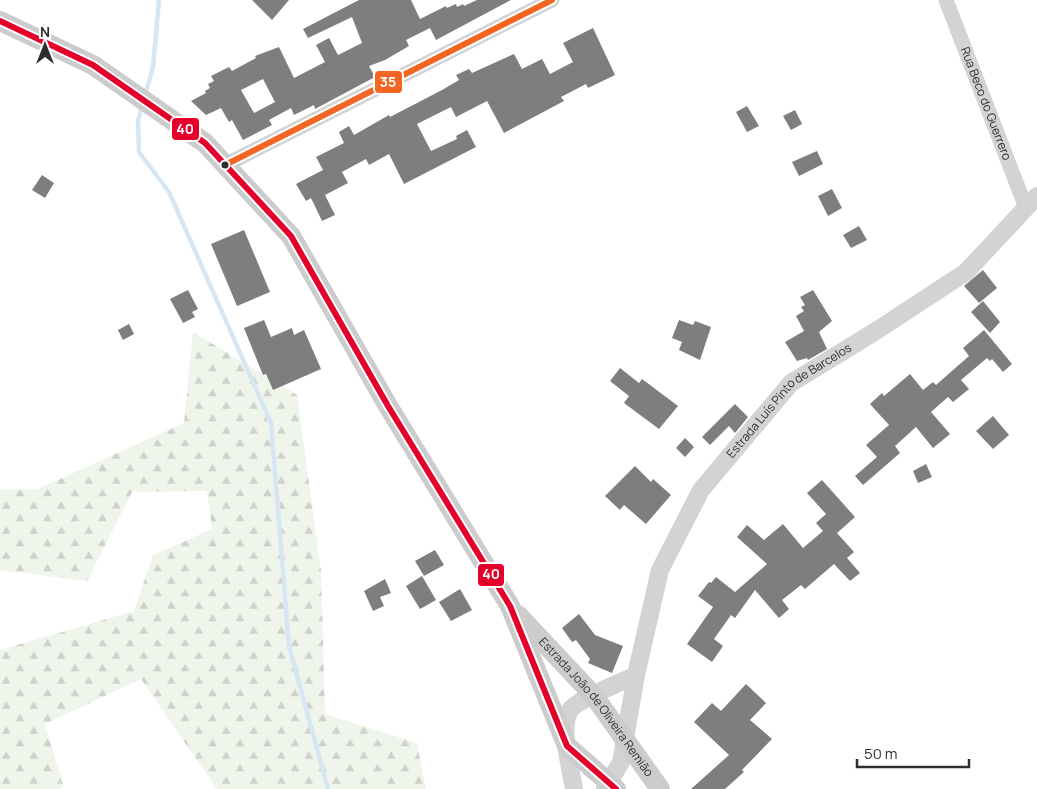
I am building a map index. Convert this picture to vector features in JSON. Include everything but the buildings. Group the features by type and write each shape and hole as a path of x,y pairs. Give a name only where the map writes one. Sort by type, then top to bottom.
{"main road":[{"name":"Estrada João de Oliveira Remião","path":"0,21 93,65 205,143 291,236 388,406 510,606 567,746 610,787"},
{"name":"Estrada João de Oliveira Remião","path":"510,606 594,696 660,789"}],"street":[{"path":"225,165 552,0"},
{"name":"Rua Beco do Guerrero","path":"946,0 1031,202"},
{"name":"Estrada Luís Pinto de Barcelos","path":"610,787 622,762 636,675 660,570 701,490 791,382 876,331 966,272 1031,202"},
{"path":"574,789 567,746 565,725 567,716 577,703 636,675"}],"green space":[{"path":"193,332 297,395 321,571 325,714 417,743 426,789 217,789 141,679 45,724 63,785 60,789 0,789 0,650 134,611 153,555 212,529 207,491 132,492 87,581 0,570 0,490 38,489 184,423"}],"waterway":[{"path":"145,96 153,67 159,0"},
{"path":"142,105 138,121 139,152 169,192 271,423 289,646 328,789"}],"transit line":[{"name":"35","path":"225,165 552,0"},
{"name":"40","path":"0,21 93,65 205,143 291,236 388,406 510,606 567,746 616,789"}]}
